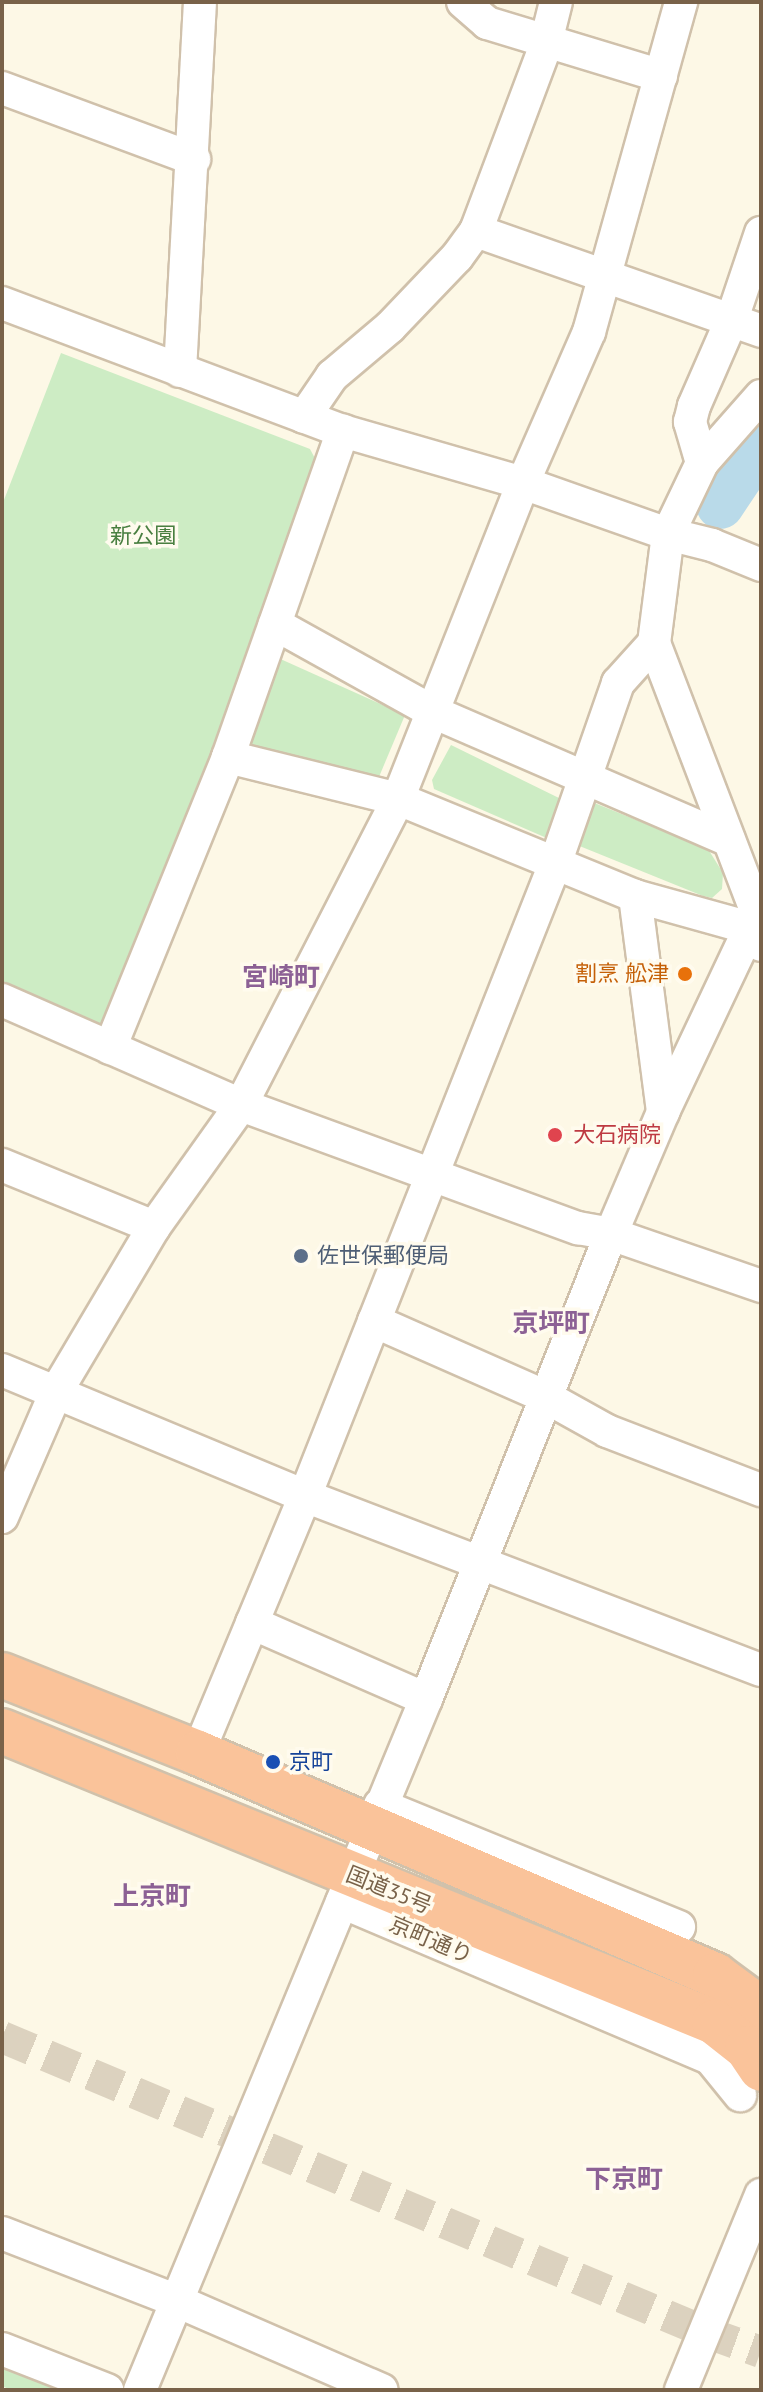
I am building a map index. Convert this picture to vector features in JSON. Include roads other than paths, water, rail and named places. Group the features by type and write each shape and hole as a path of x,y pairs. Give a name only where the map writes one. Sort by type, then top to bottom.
{"highway":[{"name":"国道35号","path":"2,1675 198,1753 376,1816 715,1975 754,2050"},
{"name":"国道35号","path":"2,1731 348,1889 714,2022 754,2050"}],"street":[{"path":"180,371 194,159 200,2"},
{"path":"463,2 487,23 661,76"},
{"path":"304,417 332,376 390,327 457,257 476,231 546,41 556,2"},
{"path":"2,1517 56,1392 154,1227 241,1105 398,799 523,483 589,332 681,2"},
{"path":"2,88 194,159"},
{"path":"476,231 747,325"},
{"path":"702,463 690,422 747,325 761,233"},
{"path":"2,303 343,431 523,483 668,534 712,545 761,565"},
{"path":"140,2390 426,1699 611,1234 663,1112 757,920 654,643 668,534 702,463 761,396"},
{"path":"110,1048 228,757 343,431"},
{"path":"275,624 433,712 729,840"},
{"path":"198,1753 433,1175 555,864 618,683 654,643"},
{"path":"228,757 398,799 635,896 757,920"},
{"path":"635,896 663,1112"},
{"path":"2,1000 241,1105 578,1228 611,1234 761,1286"},
{"path":"2,1165 154,1227"},
{"path":"374,1321 546,1397 607,1431 761,1490"},
{"path":"2,1370 305,1496 761,1670"},
{"path":"252,1623 426,1699"},
{"path":"376,1816 679,1927"},
{"path":"681,2390 761,2195"},
{"path":"2,2233 177,2301 382,2390"},
{"path":"2,2349 107,2390"}],"waterway":[{"path":"720,505 761,444"}],"tunnel":[{"path":"2,2037 705,2332 761,2352"}],"place":[{"name":"割烹 舩津","path":"685,974"},
{"name":"大石病院","path":"555,1135"},
{"name":"佐世保郵便局","path":"301,1256"},
{"name":"京町","path":"273,1762"}],"district":[{"name":"宮崎町","path":"281,977"},
{"name":"京坪町","path":"551,1323"},
{"name":"上京町","path":"152,1896"},
{"name":"下京町","path":"624,2179"}],"park label":[{"name":"新公園","path":"143,536"}]}
